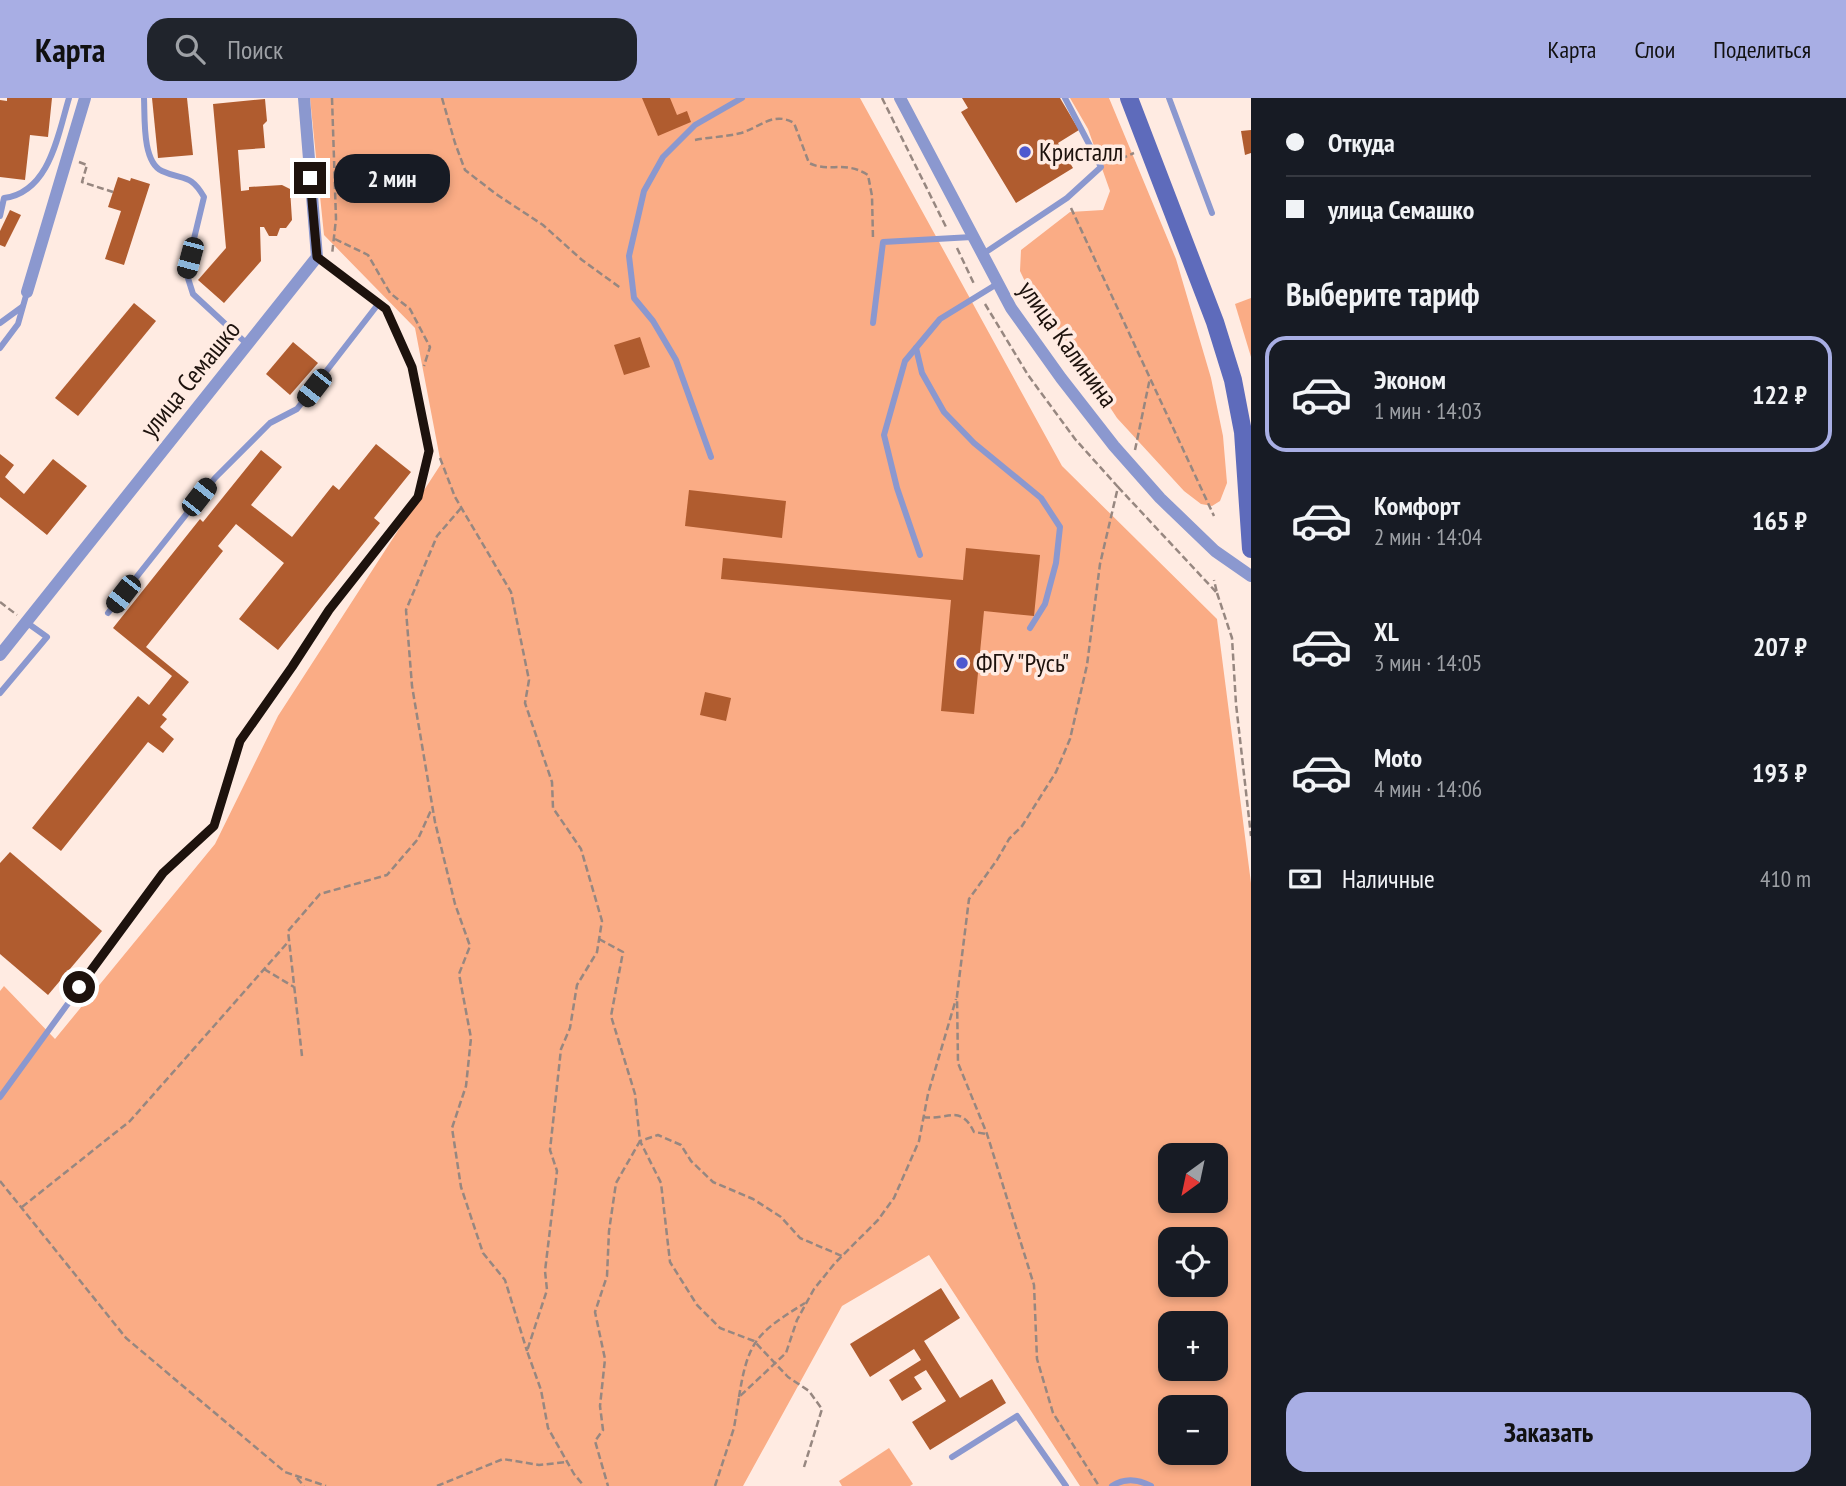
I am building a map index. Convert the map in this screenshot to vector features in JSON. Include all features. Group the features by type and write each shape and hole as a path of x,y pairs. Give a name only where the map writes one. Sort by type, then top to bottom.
{"main road":[{"path":"1129,98 1215,322 1233,380 1244,432 1251,549"}],"street":[{"path":"27,292 85,98"},
{"path":"303,98 317,257"},
{"name":"улица Калинина","path":"900,98 997,284 1061,378 1119,452 1160,498 1215,551 1251,576"},
{"name":"улица Семашко","path":"0,655 317,257"}],"lane":[{"path":"0,216 4,198 12,197 37,182 51,156 69,98"},
{"path":"144,98 146,137 151,162 161,171 195,183 204,197 186,272 193,293 247,344"},
{"path":"711,457 676,360 653,321 634,298 629,256 644,191 663,157 695,125 742,98"},
{"path":"981,255 1067,198 1101,167 1065,98"},
{"path":"1169,98 1212,213"},
{"path":"873,323 883,242 972,237"},
{"path":"0,1097 163,873 214,826 240,741 329,610 418,497 429,451 412,367 386,309 317,257"},
{"path":"920,555 897,488 884,435 905,361 940,319 997,284"},
{"path":"0,348 18,324 27,292"},
{"path":"108,613 215,478 270,423 298,410 379,303"},
{"path":"0,323 23,306"},
{"path":"916,348 922,373 944,412 974,443 1041,498 1060,527 1056,563 1045,604 1030,628"},
{"path":"0,693 47,637 25,621"},
{"path":"952,1457 1017,1416 1066,1486"},
{"path":"1112,1486 1122,1480 1151,1486"}],"path":[{"path":"329,265 335,239 332,98"},
{"path":"442,98 465,170 543,225 582,260 634,298"},
{"path":"882,98 979,295 1028,375 1067,429 1217,593"},
{"path":"676,144 741,133 774,118 787,119 794,123 809,163 818,168 856,168 868,175 872,195 873,239 883,242"},
{"path":"1101,167 1148,147"},
{"path":"67,158 87,165 82,182 113,192"},
{"path":"1067,198 1214,516"},
{"path":"335,239 368,255 390,293 410,309 430,347 423,369"},
{"path":"1135,450 1150,378"},
{"path":"438,450 441,464 461,507 511,592 529,680 525,703 552,782 553,808 581,849 602,921 597,952 577,985 570,1028 561,1049 550,1150 557,1171 545,1271 547,1290 527,1351"},
{"path":"1099,1486 1053,1413 1037,1359 1034,1285 987,1134 958,1062 957,996 969,899 1056,772 1070,739 1087,665 1100,564 1118,487"},
{"path":"461,507 437,536 407,610 412,686 432,808 456,904 470,946 459,974 471,1038 468,1074 452,1128 461,1187 483,1253 505,1280 541,1390 548,1428 584,1486"},
{"path":"1213,580 1232,638 1238,726 1251,836"},
{"path":"0,602 25,621"},
{"path":"302,1056 288,931 320,894 387,875 418,839 432,808"},
{"path":"598,939 623,953 611,1016 635,1094 640,1140 661,1183 670,1262 697,1305 720,1328 754,1341 788,1377 809,1391 822,1409 804,1467"},
{"path":"22,1207 130,1121 289,941"},
{"path":"264,968 294,987"},
{"path":"740,1397 786,1353 797,1320 814,1289 878,1220 894,1198 919,1141 923,1117 957,996"},
{"path":"923,1117 956,1115 968,1120 974,1132 987,1134"},
{"path":"608,1486 595,1441 603,1430 600,1406 605,1359 595,1312 607,1276 609,1231 616,1183 640,1140 658,1135 681,1145 691,1161 713,1182 753,1199 781,1217 800,1238 842,1256"},
{"path":"0,1181 126,1338 285,1472 326,1486"},
{"path":"715,1486 734,1428 745,1364 754,1341 771,1324 808,1301"},
{"path":"437,1486 503,1459 540,1465 567,1462"},
{"path":"295,1475 304,1486"}],"shaded area":[{"path":"310,98 860,98 1062,466 1217,619 1251,883 1251,1486 1080,1486 929,1255 842,1306 743,1486 0,1486 0,991 4,986 55,1039 215,844 278,716 441,464 415,328 324,235"},
{"path":"1070,98 1109,98 1176,259 1211,378 1223,436 1227,483 1220,501 1212,506 1201,504 1184,491 1117,418 1030,292 1020,271 1021,250 1070,212 1103,210 1110,191 1088,129"},
{"path":"1251,298 1251,357 1235,304"},
{"path":"889,1448 913,1484 842,1486 839,1481"}],"building":[{"path":"7,98 52,98 48,137 30,135 25,180 0,177 0,100 7,101"},
{"path":"152,98 187,98 193,155 158,158"},
{"path":"642,98 670,98 677,115 687,111 691,122 658,136"},
{"name":"Кристалл","path":"962,98 1060,98 1079,130 1058,143 1073,168 1016,203 961,112 968,108"},
{"path":"265,99 265,148 238,150 241,191 249,190 249,187 282,185 290,189 292,220 286,228 280,228 277,236 269,236 264,227 260,227 261,261 224,303 198,280 226,248 213,104"},
{"path":"1251,130 1251,153 1245,155 1241,131"},
{"path":"118,177 150,184 124,265 105,259 121,211 108,207"},
{"path":"10,210 21,215 5,247 0,245 0,231"},
{"path":"134,303 156,321 78,416 55,398"},
{"path":"640,337 650,367 624,375 614,345"},
{"path":"293,342 318,363 290,395 266,374"},
{"path":"376,444 411,472 374,518 380,523 278,650 239,619 284,563 236,524 218,546 223,551 146,647 189,682 162,715 167,719 160,727 174,739 163,753 148,742 61,851 32,828 138,696 149,705 172,676 113,628 200,519 203,522 261,450 282,467 251,505 292,537 333,485 339,490"},
{"path":"0,454 14,465 5,477 24,494 53,459 87,486 47,535 0,497"},
{"path":"689,490 786,501 782,538 685,526"},
{"name":"ФГУ \"Русь\"","path":"966,548 1040,555 1034,616 984,611 974,714 941,711 951,600 721,579 723,558 963,580"},
{"path":"705,692 731,698 726,721 700,715"},
{"path":"10,852 102,931 48,995 0,954 0,863"},
{"path":"941,1288 960,1318 924,1341 960,1398 992,1379 1006,1403 930,1450 912,1422 946,1401 926,1370 914,1377 922,1389 902,1401 889,1380 921,1360 914,1349 870,1377 850,1344"}],"place":[{"name":"Кристалл","path":"1025,152"},
{"name":"ФГУ \"Русь\"","path":"962,663"}],"route":[{"path":"79,987 163,873 214,826 240,741 329,610 418,497 429,451 412,367 386,309 317,257 310,178"}]}
